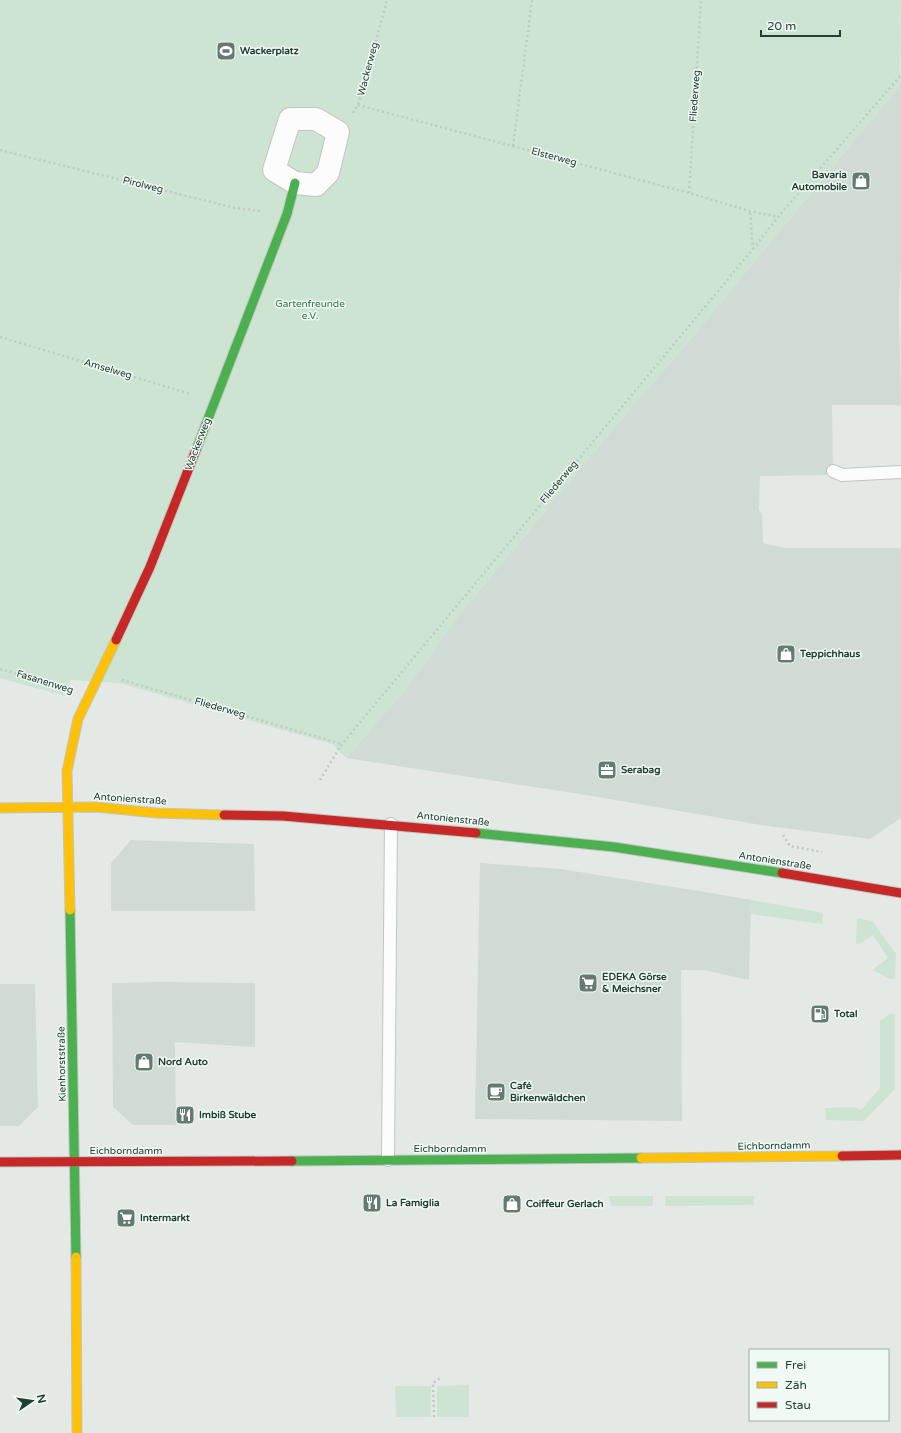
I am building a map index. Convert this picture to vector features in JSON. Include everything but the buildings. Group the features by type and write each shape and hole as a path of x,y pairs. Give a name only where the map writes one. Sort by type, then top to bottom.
{"main road":[{"name":"Wackerweg","path":"88,699 150,567 287,214 295,183"},
{"name":"Kienhorststraße","path":"77,1433 75,1162 67,771 78,719 88,699"},
{"name":"Antonienstraße","path":"0,808 96,807 156,813 283,816 391,824 614,847 901,893"},
{"name":"Eichborndamm","path":"0,1162 901,1155"}],"street":[{"path":"290,119 316,119 338,132 328,173 316,185 295,183 274,170 290,119"}],"lane":[{"path":"833,470 842,475 901,472"},
{"path":"388,1160 391,824"}],"path":[{"name":"Wackerweg","path":"338,132 358,105 387,0"},
{"path":"512,146 532,0"},
{"name":"Fliederweg","path":"689,193 701,0"},
{"name":"Fliederweg","path":"320,780 342,744 778,217 901,74"},
{"name":"Elsterweg","path":"358,105 689,193 750,211 778,217"},
{"name":"Pirolweg","path":"0,150 236,208 287,214"},
{"path":"750,211 753,249"},
{"name":"Amselweg","path":"0,338 192,394 218,394"},
{"name":"Fasanenweg","path":"0,669 73,690 88,699"},
{"name":"Fliederweg","path":"99,673 342,744"},
{"path":"783,835 790,846 829,854"},
{"path":"434,1417 433,1383 440,1378"}],"shaded area":[{"path":"901,84 901,260 899,305 901,406 832,405 833,475 760,476 759,510 762,514 763,543 785,548 901,548 901,818 870,839 761,825 580,794 346,758 406,689 459,615 634,404 678,354"},
{"path":"131,840 254,844 255,911 111,911 111,863"},
{"name":"EDEKA Görse & Meichsner","path":"480,863 561,869 751,900 749,980 704,970 681,970 682,1121 475,1119"},
{"name":"Nord Auto","path":"112,983 255,983 255,1047 175,1042 176,1125 133,1125 113,1107"},
{"path":"0,984 35,984 38,1107 19,1126 0,1126"}],"green space":[{"name":"Gartenfreunde e.V.","path":"0,0 901,0 901,84 678,354 634,404 459,615 406,689 346,758 332,744 119,683 71,680 65,696 0,678"},
{"path":"751,900 823,913 822,924 751,914"},
{"path":"857,918 872,921 896,954 895,979 890,979 872,970 888,958 873,935 857,945"},
{"path":"891,1013 895,1014 895,1089 864,1121 826,1120 825,1108 854,1107 861,1110 880,1088 880,1021"},
{"path":"609,1196 653,1196 653,1206 611,1206"},
{"path":"666,1196 754,1196 754,1205 665,1206"},
{"path":"469,1385 469,1417 437,1417 437,1386"},
{"path":"395,1386 431,1386 431,1417 396,1417"}],"traffic: fast":[{"path":"196,450 287,214 295,183"},
{"path":"476,833 614,847 782,873"},
{"path":"70,910 76,1257"},
{"path":"292,1161 641,1158"}],"traffic: slow":[{"path":"70,910 67,771 78,719 116,640"},
{"path":"0,808 96,807 156,813 224,815"},
{"path":"641,1158 842,1156"},
{"path":"76,1257 77,1433"}],"traffic: jam":[{"path":"116,640 150,567 196,450"},
{"path":"224,815 283,816 476,833"},
{"path":"782,873 901,893"},
{"path":"842,1156 901,1155"},
{"path":"0,1162 292,1161"}],"place":[{"name":"Wackerplatz","path":"226,51"},
{"name":"Bavaria Automobile","path":"861,181"},
{"name":"Teppichhaus","path":"786,654"},
{"name":"Serabag","path":"607,770"},
{"name":"EDEKA Görse & Meichsner","path":"588,983"},
{"name":"Total","path":"820,1014"},
{"name":"Nord Auto","path":"144,1062"},
{"name":"Café Birkenwäldchen","path":"496,1092"},
{"name":"Imbiß Stube","path":"185,1115"},
{"name":"La Famiglia","path":"372,1203"},
{"name":"Coiffeur Gerlach","path":"512,1204"},
{"name":"Intermarkt","path":"126,1218"}]}
